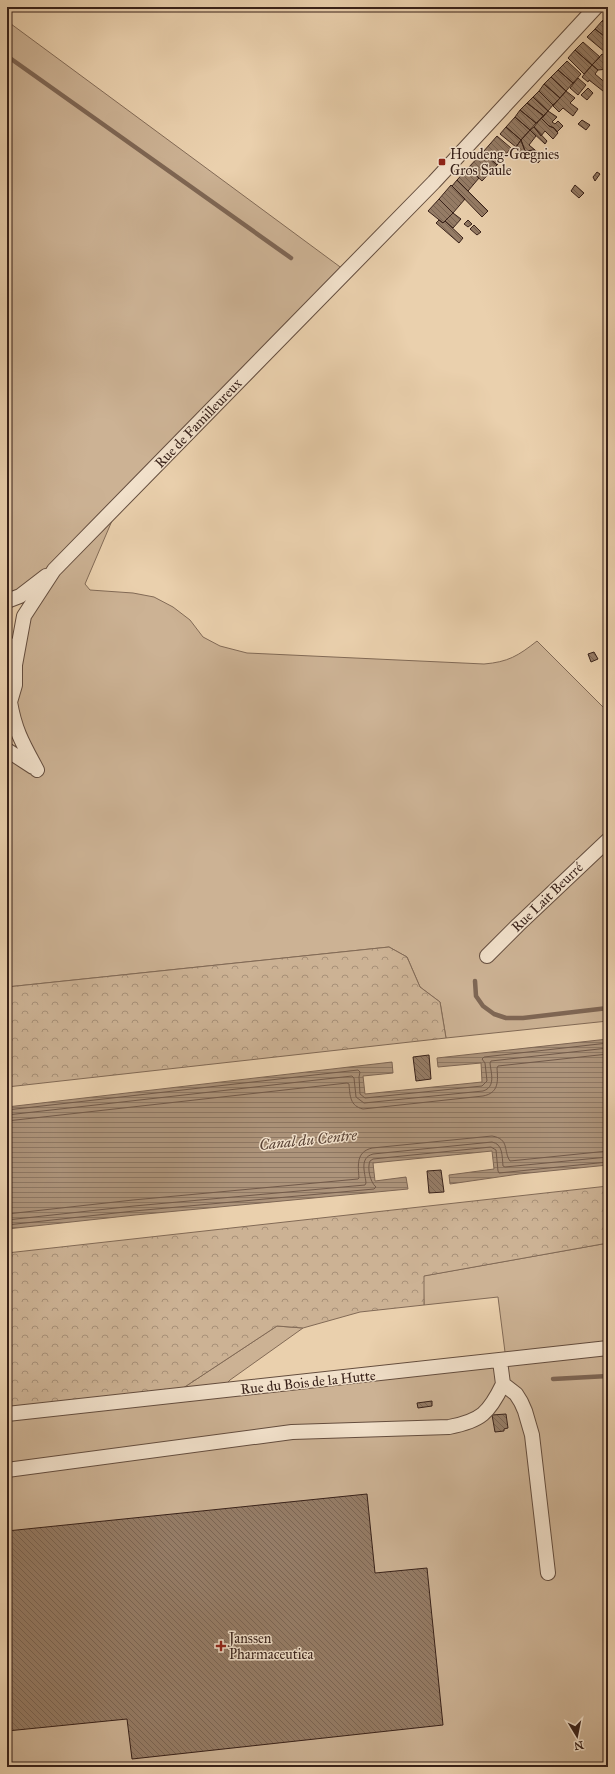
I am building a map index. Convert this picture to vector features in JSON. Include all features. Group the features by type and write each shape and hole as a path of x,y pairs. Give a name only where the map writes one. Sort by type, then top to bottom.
{"street":[{"name":"Rue de Familleureux","path":"9,705 15,685 15,665 24,616 54,570 416,201 596,7"},
{"path":"7,602 20,596 54,570"},
{"name":"Rue de Familleureux","path":"7,643 11,648 15,665"},
{"path":"7,750 20,757 37,770 20,740 9,705"},
{"name":"Rue Lait Beurré","path":"487,956 518,924 608,840"},
{"name":"Rue du Bois de la Hutte","path":"7,1414 608,1348"},
{"path":"7,1470 292,1432 449,1427 469,1424 482,1415 492,1405 503,1384 500,1361"},
{"path":"503,1384 516,1394 521,1402 532,1435 548,1573"}],"green space":[{"path":"7,21 347,272 120,502 85,584 90,590 133,593 154,597 173,607 190,620 203,637 220,646 247,653 484,664 506,660 524,651 537,641 608,712 608,840 601,846 608,851 608,1021 446,1038 440,1002 420,987 407,957 389,947 7,987 7,750 20,757 14,724 20,637 53,571 7,601"},
{"path":"389,947 407,957 420,987 440,1002 446,1038 7,1087 7,987"},
{"path":"608,1186 608,1243 424,1276 424,1305 360,1312 303,1328 277,1326 171,1396 7,1414 7,1253"},
{"path":"608,1243 608,1767 7,1767 7,1414 171,1396 277,1326 303,1328 230,1380 219,1391 506,1360 498,1297 424,1305 423,1276"}],"water":[{"name":"Canal du Centre","path":"608,1039 608,1165 519,1174 450,1184 449,1175 494,1169 492,1151 373,1163 375,1181 406,1177 408,1189 135,1215 7,1229 7,1107 392,1062 393,1073 363,1076 365,1094 482,1082 481,1063 438,1067 437,1058"}],"building":[{"path":"608,15 608,26 602,21"},
{"path":"602,21 608,26 608,39 595,29"},
{"path":"595,29 608,39 608,48 605,52 587,37"},
{"path":"583,42 600,57 592,65 575,50"},
{"path":"575,50 592,65 584,74 568,58"},
{"path":"602,54 608,58 608,69 598,70 592,65"},
{"path":"567,61 581,74 573,83 558,70"},
{"path":"592,65 598,70 595,74 608,85 603,91 589,80 588,82 582,77"},
{"path":"558,70 573,83 566,91 551,77"},
{"path":"551,77 566,91 560,98 544,84"},
{"path":"578,78 586,85 578,95 570,88"},
{"path":"544,84 560,98 553,105 539,91"},
{"path":"588,88 593,93 587,100 581,95"},
{"path":"539,91 553,105 548,111 533,97"},
{"path":"566,91 575,98 570,103 578,109 573,116 563,108 559,112 553,106"},
{"path":"533,97 548,111 544,116 527,103"},
{"path":"527,103 544,116 536,123 520,110"},
{"path":"520,110 536,123 530,130 515,117"},
{"path":"548,111 557,117 552,122 555,124 558,121 563,126 557,132 541,118"},
{"path":"515,117 530,130 521,140 506,127"},
{"path":"541,118 558,133 553,139 545,131 541,136 534,127"},
{"path":"582,120 590,125 586,130 578,124"},
{"path":"506,127 521,140 516,147 500,134"},
{"path":"534,127 547,141 545,144 530,130"},
{"path":"530,130 536,136 529,145 535,150 525,151 521,140"},
{"path":"497,136 511,148 497,165 483,152"},
{"path":"521,140 525,151 522,154 516,147"},
{"path":"535,150 543,157 538,163 525,151"},
{"path":"483,152 497,165 482,181 468,168"},
{"path":"468,168 479,178 468,191 457,180"},
{"path":"597,172 600,174 595,181 593,177"},
{"path":"457,180 488,211 482,217 452,186"},
{"path":"451,185 465,199 453,213 439,199"},
{"path":"575,185 584,193 579,198 571,191"},
{"path":"439,199 453,213 443,223 428,211"},
{"path":"453,213 461,219 453,228 445,221"},
{"path":"439,220 443,223 445,221 463,238 459,243 436,223"},
{"path":"468,220 472,224 468,227 464,224"},
{"path":"474,225 481,232 477,235 470,229"},
{"path":"594,652 598,659 591,662 588,654"},
{"path":"429,1055 431,1079 416,1081 413,1057"},
{"path":"441,1170 444,1192 429,1193 427,1171"},
{"path":"432,1401 432,1406 418,1408 417,1403"},
{"path":"506,1414 508,1428 504,1429 504,1431 495,1432 492,1415"},
{"name":"Janssen Pharmaceutica","path":"367,1494 375,1573 427,1568 443,1725 132,1759 127,1719 7,1731 7,1531"}],"waterway":[{"path":"7,56 291,258"},
{"path":"475,981 476,996 483,1006 494,1014 506,1018 523,1018 608,1008"},
{"path":"553,1379 608,1376"}],"place":[{"name":"Houdeng-Gœgnies Gros Saule","path":"442,162"},
{"name":"Janssen Pharmaceutica","path":"221,1646"}]}
